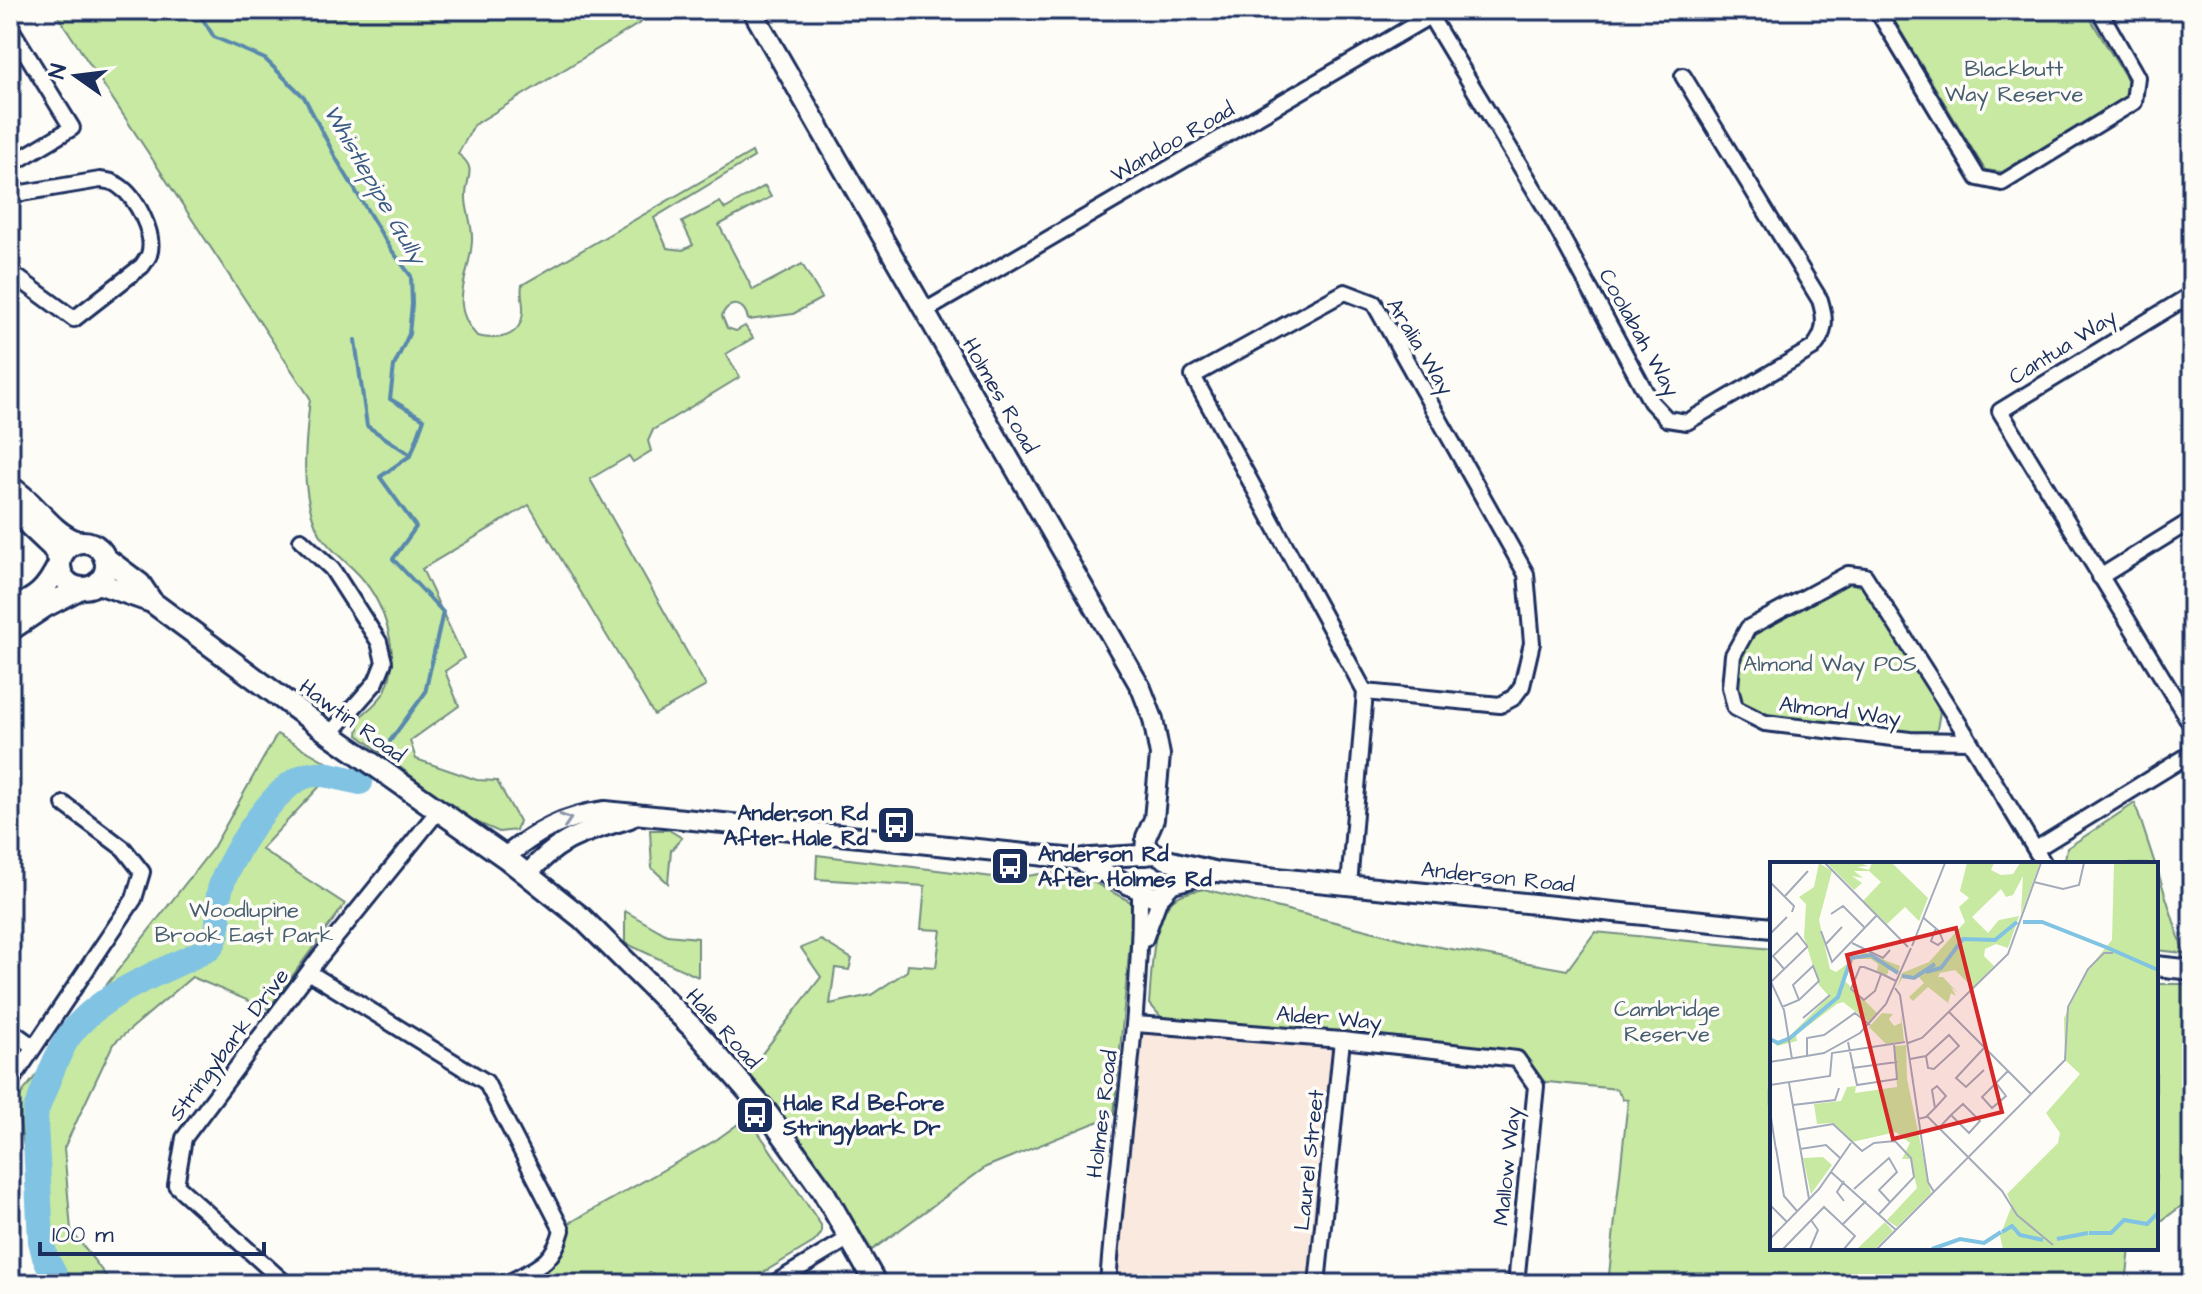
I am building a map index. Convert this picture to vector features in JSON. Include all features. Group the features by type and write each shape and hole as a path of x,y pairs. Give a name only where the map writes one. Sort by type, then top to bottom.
{"main road":[{"path":"10,487 23,494 68,539 94,545 104,557 105,571 89,586 46,606 10,630"},
{"path":"10,507 52,547 67,583 89,586"},
{"path":"10,610 42,593 49,585 66,548 78,542"},
{"name":"Hawtin Road","path":"104,557 140,584 152,602 330,734 528,874"},
{"name":"Hawtin Road","path":"89,586 152,602"},
{"name":"Hale Road","path":"528,874 582,918 696,1031 767,1113 800,1157 851,1237 876,1284"}],"street":[{"name":"Holmes Road","path":"752,10 1141,688 1153,719 1160,755 1154,819 1146,837 1143,856"},
{"path":"1877,10 1978,178 2002,183 2134,102 2137,77 2099,10"},
{"name":"Wandoo Road","path":"925,311 1435,13"},
{"name":"Coolabah Way","path":"1435,13 1651,402 1667,419 1687,422 1813,348 1822,338 1825,327 1820,300 1683,76"},
{"path":"10,27 72,128 10,165"},
{"path":"10,195 100,180 112,182 122,187 139,208 150,238 150,254 142,266 74,319 10,272"},
{"name":"Aralia Way","path":"1345,292 1374,303 1526,574 1532,643 1522,686 1513,698 1500,705 1365,692 1193,376 1345,292"},
{"name":"Cantua Way","path":"2192,294 2000,411 2192,726"},
{"path":"2100,577 2192,520"},
{"path":"301,540 332,569 379,642 384,662 376,682 330,734"},
{"name":"Almond Way","path":"1969,741 1910,740 1765,723 1735,708 1730,687 1733,655 1748,628 1848,574 1865,576 1969,741 2043,862"},
{"path":"1349,886 1365,692"},
{"path":"2036,849 2192,753"},
{"path":"10,1083 134,899 142,872 124,849 64,804"},
{"name":"Stringybark Drive","path":"286,1284 176,1185 184,1138 319,958 438,811"},
{"name":"Anderson Road","path":"505,857 534,833 572,818 605,811 1075,859 1157,854 1218,872 1770,928"},
{"name":"Anderson Road","path":"528,874 558,844 576,835 637,816"},
{"name":"Holmes Road","path":"1154,819 1166,858"},
{"path":"1138,891 1133,883 1132,871 1143,856"},
{"path":"1166,858 1173,869 1167,889"},
{"name":"Anderson Road","path":"1075,859 1152,896 1218,872"},
{"name":"Holmes Road","path":"1141,950 1167,889"},
{"name":"Holmes Road","path":"1108,1284 1136,1024 1141,950 1138,891"},
{"path":"2158,966 2192,970"},
{"name":"Stringybark Drive","path":"310,973 486,1082 562,1230 551,1258 506,1284"},
{"name":"Alder Way","path":"1136,1024 1342,1040 1517,1059"},
{"path":"10,1030 34,1047"},
{"name":"Laurel Street","path":"1317,1284 1342,1040"},
{"name":"Mallow Way","path":"1516,1284 1536,1086 1517,1059"},
{"path":"773,1284 851,1237"}],"shaded area":[{"path":"1136,1024 1342,1040 1317,1284 1108,1284"}],"green space":[{"path":"54,10 684,10 653,15 474,125 458,154 468,164 470,174 466,198 472,241 462,290 463,312 468,324 477,336 507,336 521,321 522,285 752,152 754,157 654,218 667,248 683,250 693,245 682,222 720,202 725,209 765,186 771,197 719,225 753,290 802,264 822,298 793,314 748,320 740,306 728,307 722,316 727,328 736,331 745,326 753,338 726,354 740,377 653,430 648,441 651,451 633,462 629,456 590,479 706,686 654,715 529,505 422,569 464,658 445,671 459,706 410,741 416,759 477,780 497,781 519,821 516,830 499,832 465,817 358,735 360,717 385,691 390,677 391,647 377,601 360,576 325,540 311,511 305,463 310,398"},
{"name":"Blackbutt Way Reserve","path":"1888,10 2085,10 2128,81 2125,97 2002,172 1985,170"},
{"name":"Almond Way POS","path":"1841,581 1863,587 1922,678 1940,712 1936,735 1927,741 1765,723 1735,708 1733,655 1748,628"},
{"name":"Woodlupine Brook East Park","path":"277,734 337,768 261,849 345,904 268,1009 192,977 113,1044 64,1148 71,1230 112,1284 54,1284 29,1235 30,1181 16,1101 213,848"},
{"path":"2135,803 2154,862 2064,862 2067,848"},
{"path":"650,830 669,830 682,838 671,850 668,883 652,868"},
{"path":"817,855 1009,879 1046,873 1080,875 1131,902 1133,910 1114,1115 986,1167 872,1250 812,1156 748,1072 821,977 801,948 821,940 852,959 849,970 835,968 830,1004 871,995 907,971 908,965 936,967 941,930 921,929 925,886 816,879"},
{"path":"2158,872 2184,953 2158,950"},
{"name":"Cambridge Reserve","path":"1204,889 1418,943 1567,970 1595,932 1770,949 1770,1250 2130,1250 2126,1284 1608,1284 1628,1100 1623,1099 1617,1089 1538,1081 1519,1053 1161,1017 1149,1003 1153,951 1163,913 1172,900"},
{"path":"625,911 667,935 698,938 698,977 625,943"},
{"path":"2158,984 2192,984 2192,1198 2158,1224"},
{"path":"748,1117 821,1225 821,1234 814,1242 744,1284 524,1284 554,1260 568,1224 716,1140"}],"waterway":[{"name":"Whistlepipe Gully","path":"197,10 214,37 265,59 304,97 337,160 390,248 411,276 409,334 394,366 390,399 424,419 411,455"},
{"path":"355,340 367,426 411,455 380,477 416,527 393,559 443,612 425,693 390,741"},
{"path":"59,1284 45,1257 41,1241 35,1122 36,1110 64,1043 82,1020 116,995 210,948 218,928 219,894 230,864 265,810 292,783 312,774 360,782"}],"place":[{"name":"Anderson Rd After Hale Rd","path":"896,825"},
{"name":"Anderson Rd After Holmes Rd","path":"1010,866"},
{"name":"Hale Rd Before Stringybark Dr","path":"755,1115"}]}
